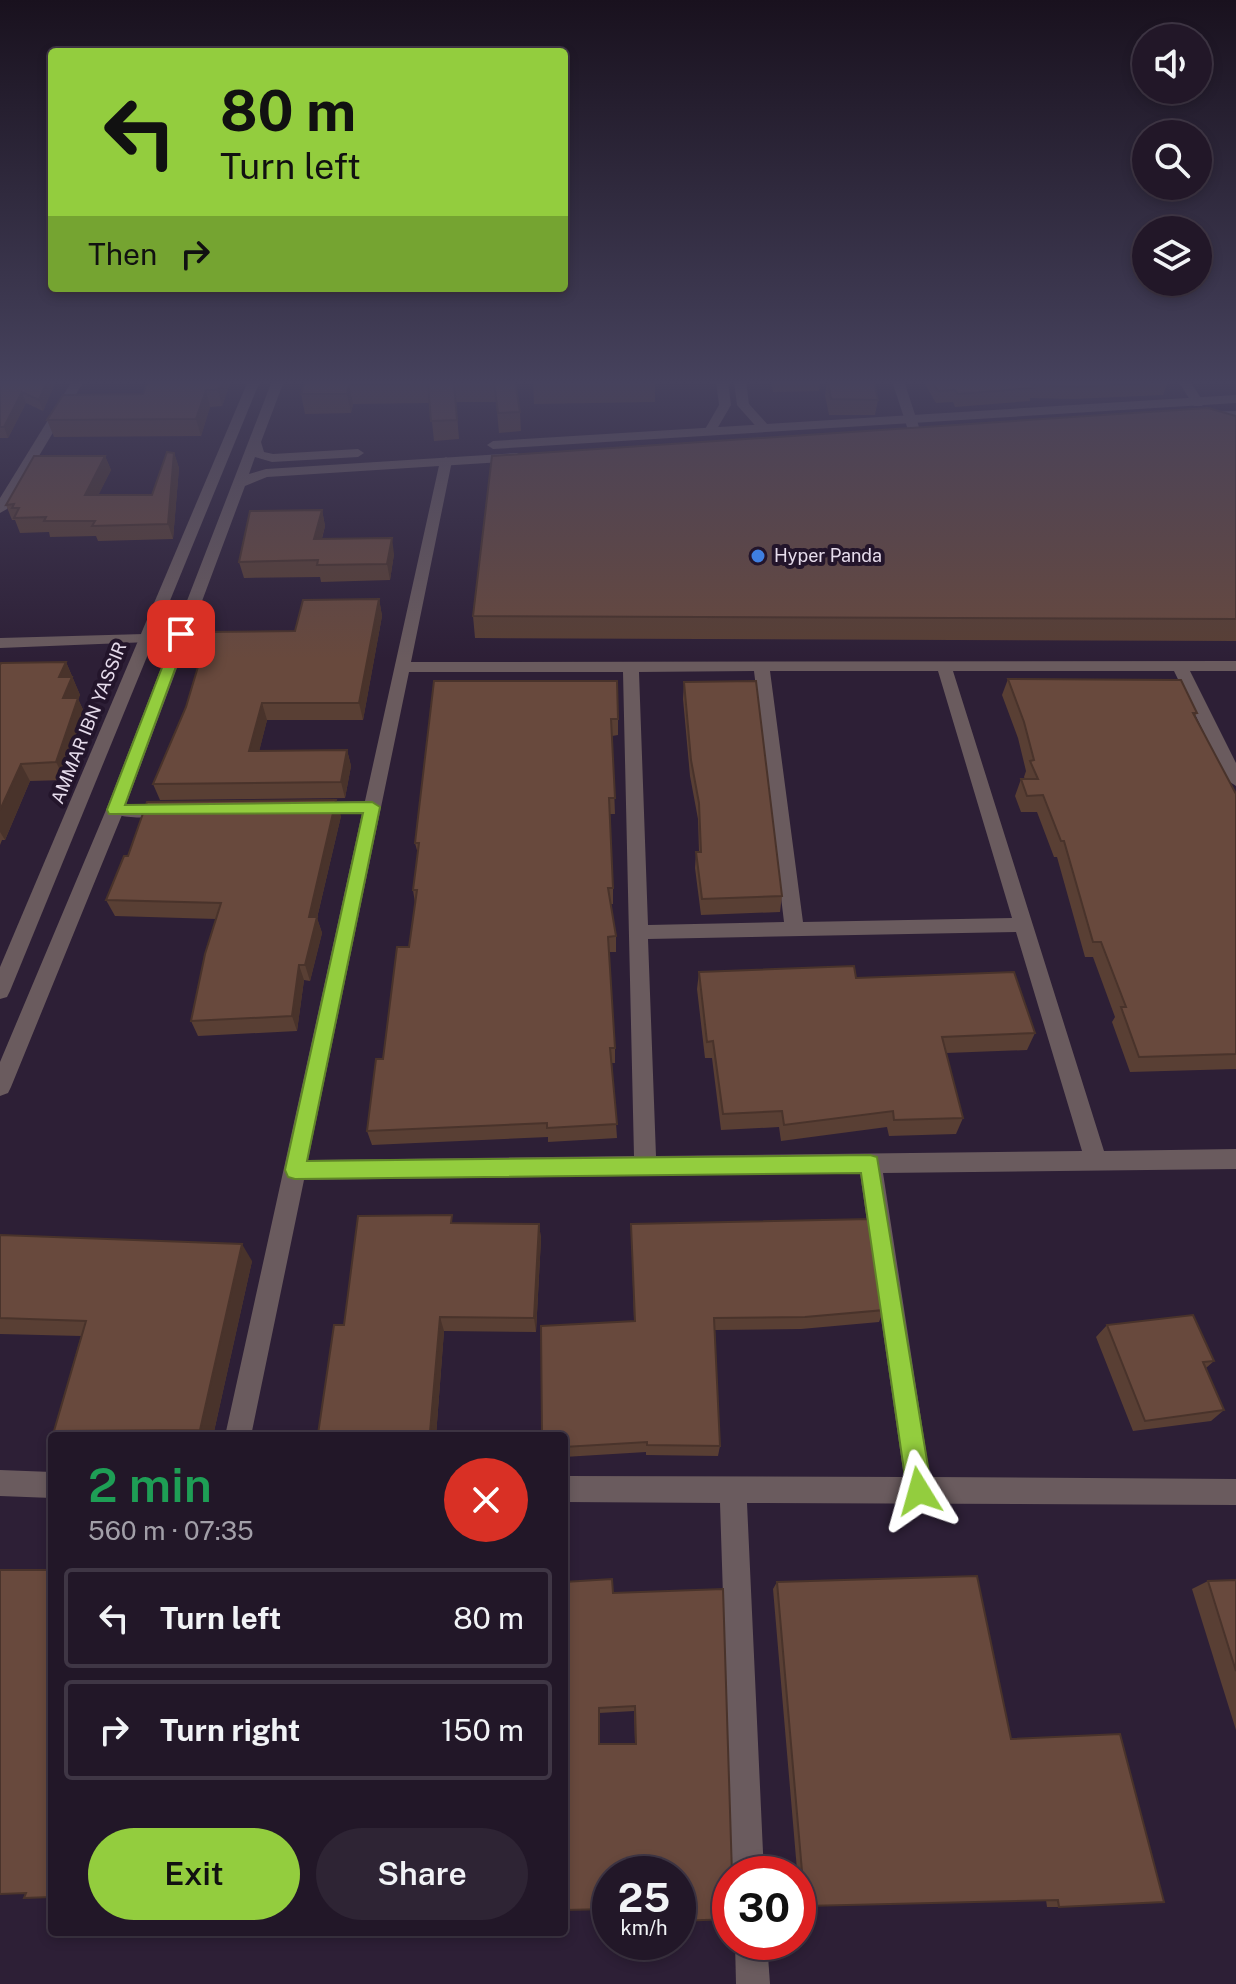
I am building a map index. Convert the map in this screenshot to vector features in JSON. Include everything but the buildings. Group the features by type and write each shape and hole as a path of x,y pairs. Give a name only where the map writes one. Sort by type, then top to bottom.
{"street":[{"path":"0,509 22,474"},
{"name":"AMMAR IBN YASSIR","path":"0,991 215,474"},
{"path":"0,1087 115,810 242,474"},
{"path":"237,486 245,479 264,474"},
{"path":"239,1432 443,474"},
{"path":"0,643 144,639"},
{"path":"1179,665 1236,780"},
{"path":"761,666 795,930"},
{"path":"944,666 1096,1161"},
{"path":"402,667 1236,666"},
{"path":"631,667 645,1166"},
{"path":"296,808 372,807"},
{"path":"115,810 190,809"},
{"path":"639,932 1024,925"},
{"path":"295,1170 1236,1159"},
{"path":"870,1164 919,1491"},
{"path":"0,1483 48,1485"},
{"path":"568,1489 1236,1492"},
{"path":"733,1490 747,1856"},
{"path":"752,1960 753,1984"}],"place":[{"name":"Hyper Panda","path":"758,556"}],"route":[{"path":"181,634 115,810 372,807 295,1170 870,1164 919,1491"}]}
